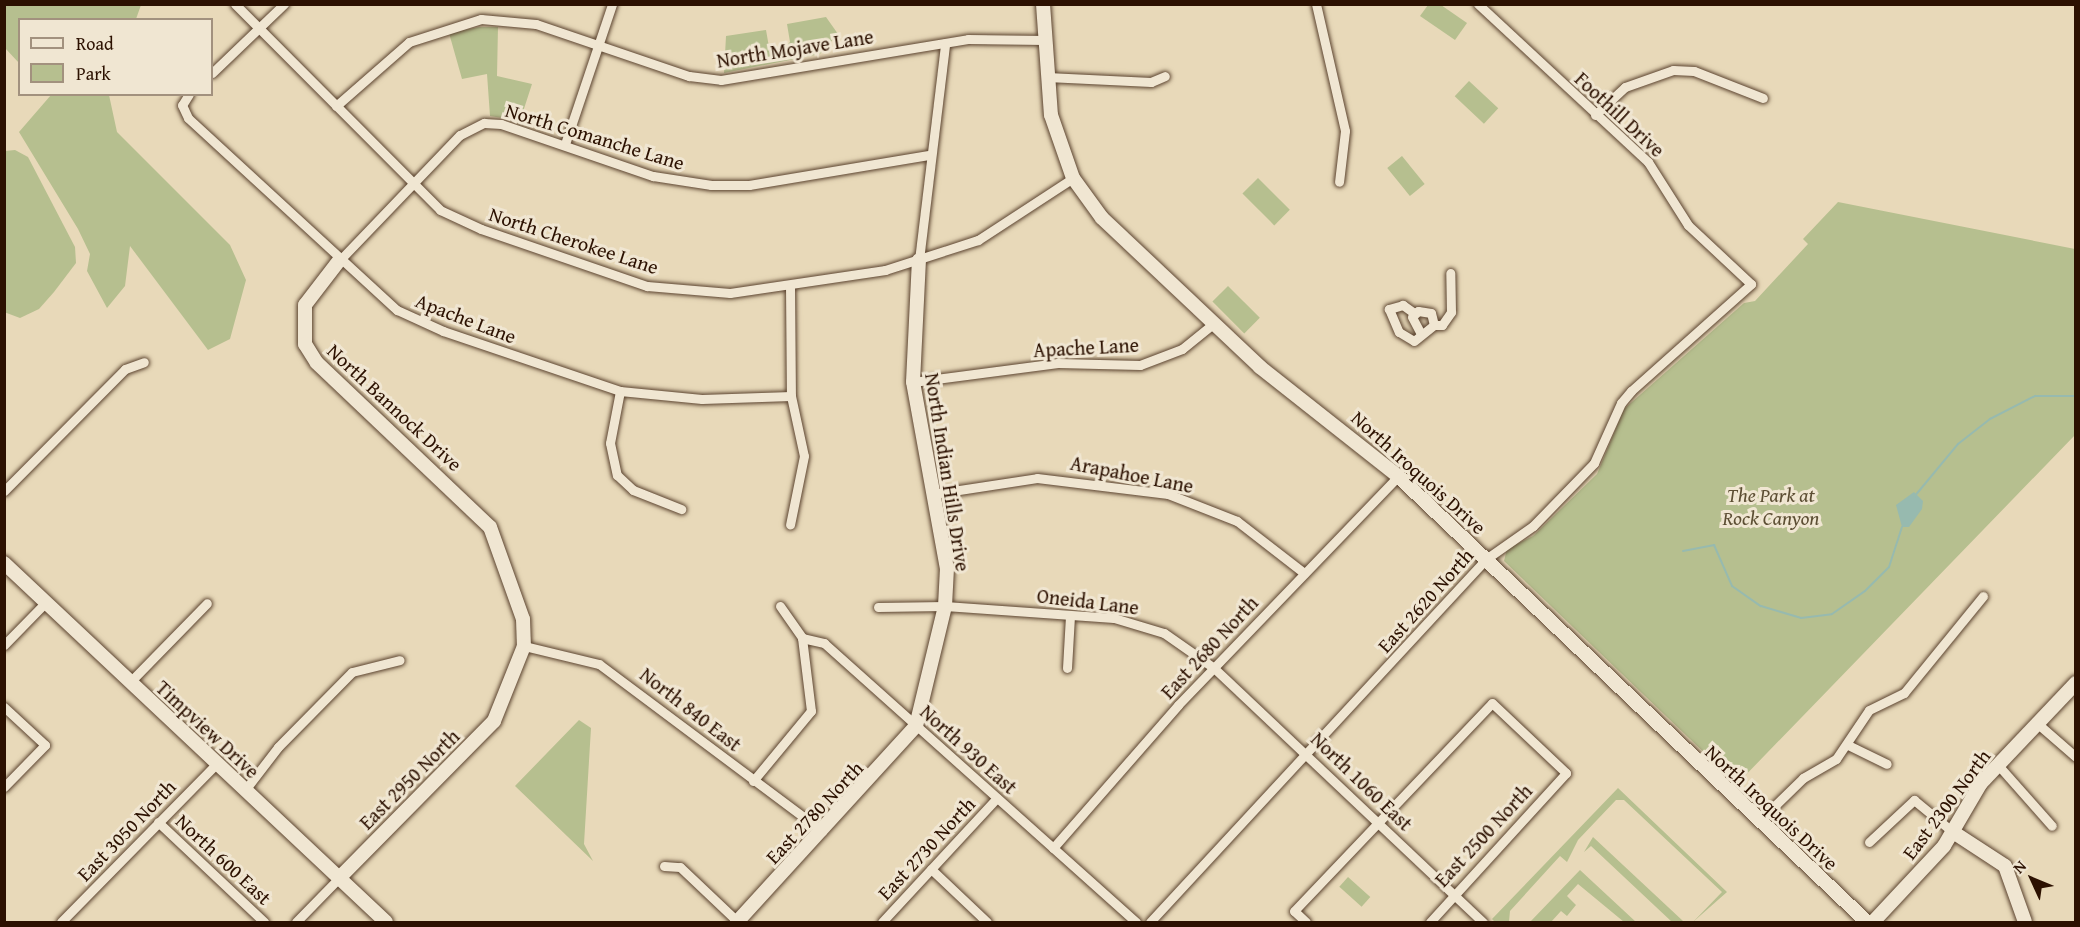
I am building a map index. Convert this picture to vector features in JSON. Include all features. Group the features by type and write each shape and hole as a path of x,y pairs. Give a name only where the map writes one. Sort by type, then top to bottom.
{"street":[{"name":"North Cherokee Lane","path":"235,4 256,28 440,210 621,279 703,293 790,286 919,260 978,240 1073,178"},
{"path":"213,72 256,28 284,4"},
{"path":"565,144 612,4"},
{"name":"North Iroquois Drive","path":"1043,4 1051,115 1073,178 1102,218 1214,323 1398,476 1867,922"},
{"path":"1316,4 1345,131 1339,182"},
{"name":"Foothill Drive","path":"1478,4 1648,162 1689,225 1751,284"},
{"name":"North Mojave Lane","path":"336,106 399,49 451,24 519,20 689,76 721,80 945,44 1045,40"},
{"name":"North Indian Hills Drive","path":"916,726 945,606 946,556 913,382 919,260 929,155 945,44"},
{"path":"1595,115 1624,87 1673,70 1694,71 1763,98"},
{"path":"1047,77 1151,82 1165,76"},
{"name":"Apache Lane","path":"188,96 182,105 188,118 338,262 379,298 418,320 620,391 702,399 791,396"},
{"name":"North Comanche Lane","path":"415,184 460,135 484,123 565,144 653,176 711,185 749,185 929,155"},
{"name":"North Bannock Drive","path":"415,184 338,262 305,305 305,344 317,363 490,527 522,619 524,646"},
{"path":"1434,325 1431,313 1414,313 1403,305 1389,309 1403,336 1414,341 1421,333 1434,325 1442,325 1451,312 1450,273"},
{"name":"East 2620 North","path":"1150,922 1309,754 1486,560 1533,526 1594,463 1621,402 1631,391 1751,284"},
{"path":"790,286 791,396 804,456 790,525"},
{"path":"1414,313 1411,321 1421,333"},
{"name":"Apache Lane","path":"913,382 1058,363 1140,365 1182,349 1214,323"},
{"path":"4,491 125,369 144,362"},
{"path":"620,391 610,443 617,475 633,490 681,509"},
{"name":"East 2680 North","path":"1053,848 1214,668 1398,476"},
{"name":"Arapahoe Lane","path":"933,494 1037,478 1156,492 1237,521 1304,573"},
{"name":"Timpview Drive","path":"4,563 386,922"},
{"path":"1759,820 1789,789 1848,745 1856,724 1869,710 1904,693 1983,596"},
{"path":"4,645 46,602"},
{"path":"130,682 207,603"},
{"path":"753,781 802,729 811,711 802,638 780,606"},
{"name":"Oneida Lane","path":"878,607 945,606 1070,616 1145,626 1214,668"},
{"path":"1067,668 1070,616"},
{"name":"North 930 East","path":"802,638 824,643 1136,922"},
{"name":"North 840 East","path":"524,646 599,664 822,831"},
{"name":"East 2950 North","path":"296,922 494,721 516,678 524,646"},
{"path":"245,790 278,747 351,672 400,660"},
{"name":"North 1060 East","path":"1214,668 1309,754 1483,922"},
{"name":"East 2300 North","path":"1873,922 1953,832 1998,765 2076,683"},
{"name":"East 2500 North","path":"1379,822 1492,703 1566,773 1452,893 1430,922"},
{"path":"4,707 45,745 4,787"},
{"path":"2038,724 2076,757"},
{"name":"East 2780 North","path":"738,922 916,726"},
{"path":"1848,745 1887,764"},
{"name":"East 3050 North","path":"61,922 217,763"},
{"path":"1998,765 2052,826"},
{"name":"East 2730 North","path":"882,922 997,798"},
{"path":"1869,842 1914,800 1953,832 2005,866 2025,922"},
{"name":"North 600 East","path":"158,822 264,922"},
{"path":"1306,922 1294,911 1379,822"},
{"path":"664,866 680,867 738,922"},
{"path":"931,869 987,922"}],"green space":[{"path":"5,4 141,5 136,18 18,18 18,62 5,48"},
{"path":"1428,5 1441,5 1467,23 1455,40 1420,16"},
{"path":"826,17 838,34 820,54 724,73 726,36 766,30 769,47 782,50 790,42 787,24"},
{"path":"479,27 498,27 497,76 532,84 520,121 490,116 487,74 462,79 449,33"},
{"path":"1469,81 1498,108 1484,124 1455,96"},
{"path":"50,96 109,96 117,132 230,245 246,280 230,339 208,350 130,246 125,286 107,308 87,271 90,254 78,229 19,132"},
{"path":"15,150 28,157 75,247 76,263 39,309 20,318 4,312 5,151"},
{"path":"1402,156 1425,184 1410,196 1387,168"},
{"path":"1258,178 1290,210 1274,225 1242,194"},
{"name":"The Park at Rock Canyon","path":"1838,202 2075,249 2075,435 1737,784 1504,561 1507,549 1533,536 1597,474 1624,409 1744,303 1755,301 1808,244 1803,239"},
{"path":"1228,286 1260,318 1244,333 1212,302"},
{"path":"579,720 591,728 584,844 593,861 515,786"},
{"path":"1618,788 1727,892 1693,922 1722,892 1624,800 1616,800 1578,840 1567,862 1560,856 1510,911 1509,922 1495,922 1492,919"},
{"path":"1593,837 1683,921 1672,922 1591,846 1584,852"},
{"path":"1580,870 1636,922 1624,922 1578,884 1567,896 1576,905 1567,916 1561,911 1551,922 1530,922"},
{"path":"1348,877 1370,897 1362,907 1339,887"}],"water":[{"path":"1914,492 1923,501 1922,509 1909,527 1902,527 1896,505"}],"waterway":[{"path":"1914,497 1958,444 1990,419 2035,396 2076,396"},
{"path":"1683,551 1714,545 1732,586 1761,606 1801,618 1832,614 1865,591 1889,567 1902,527"}]}
